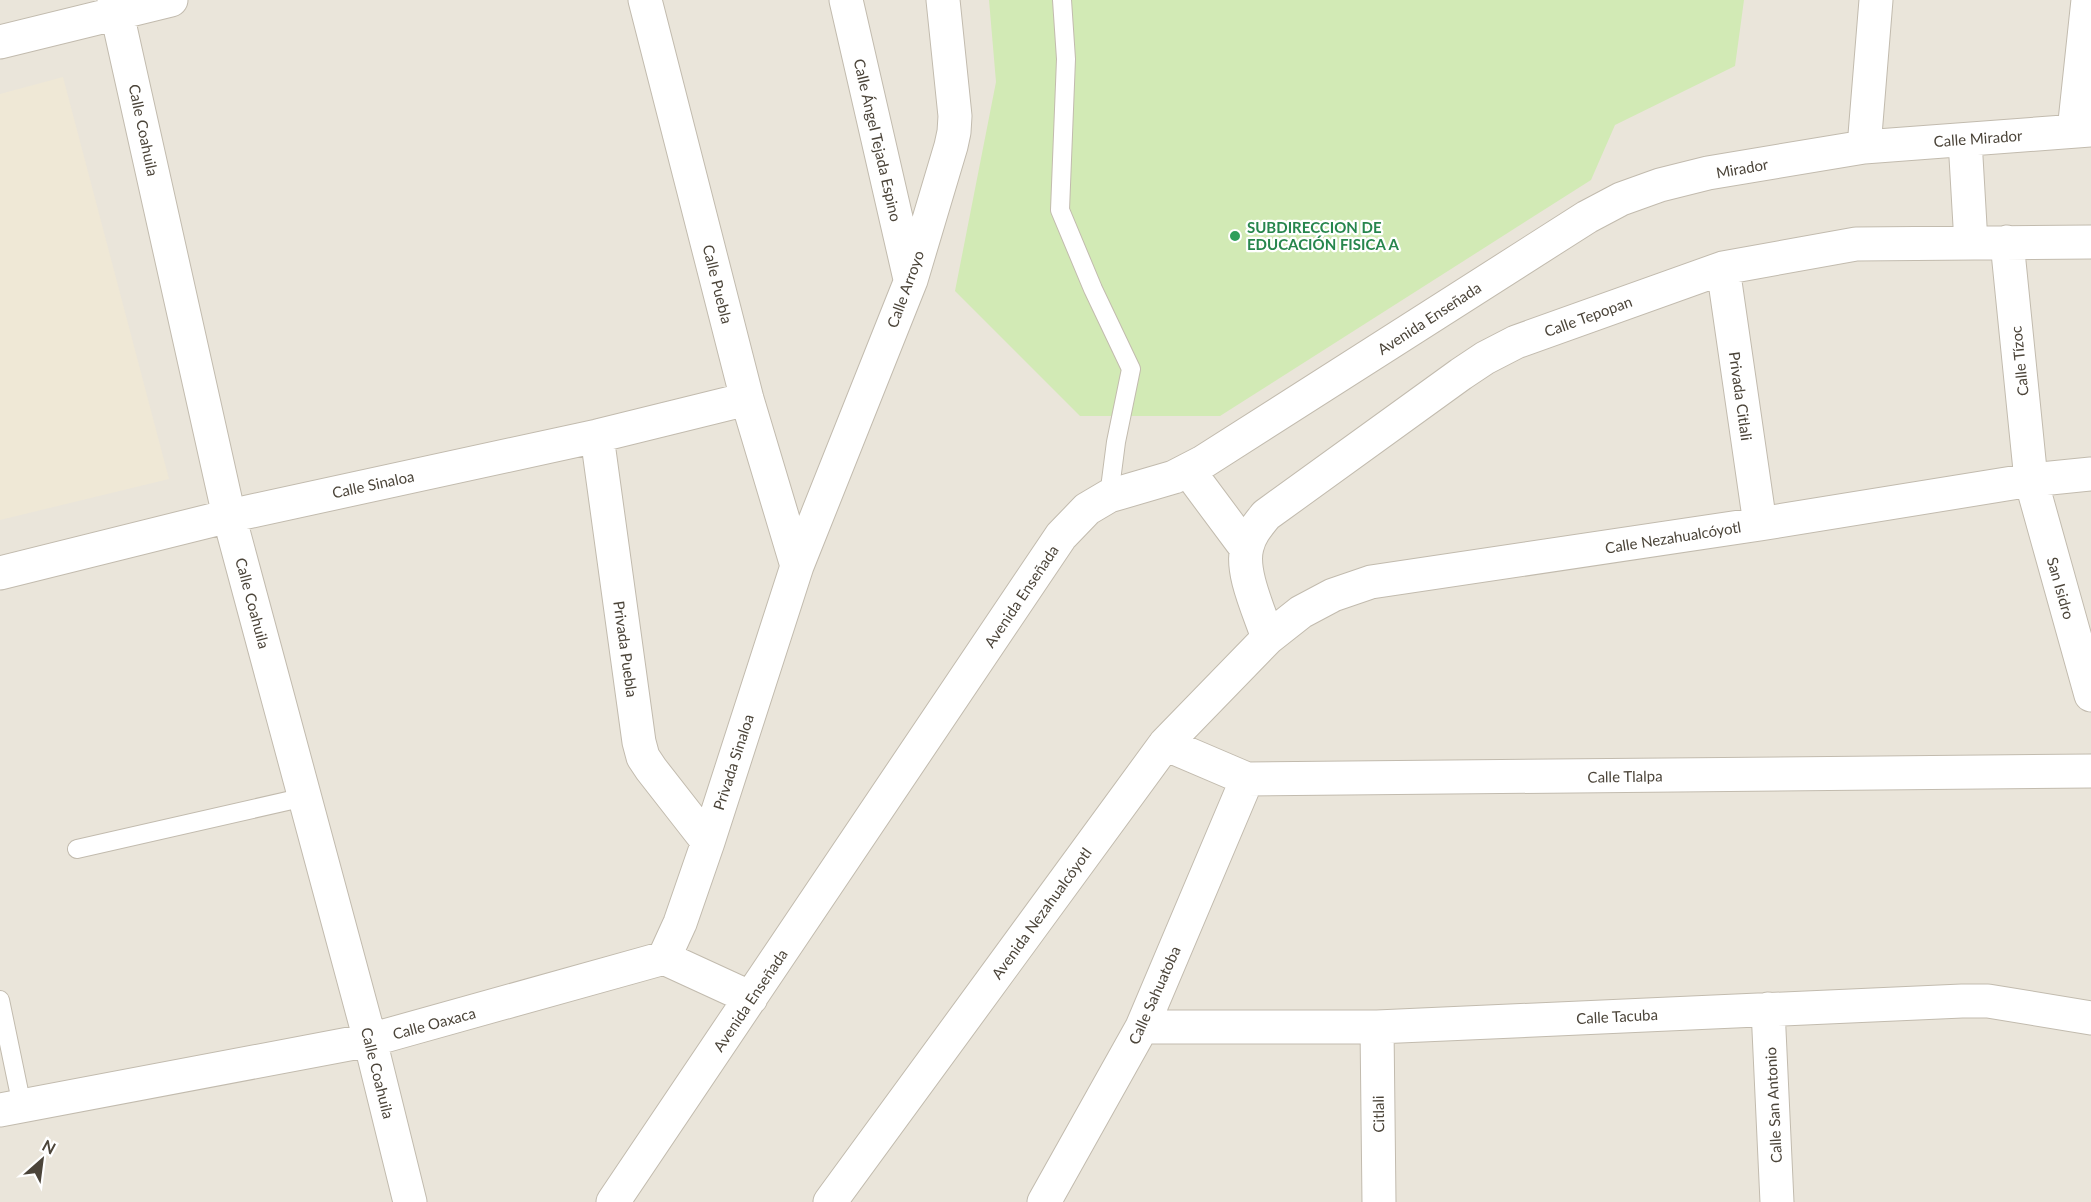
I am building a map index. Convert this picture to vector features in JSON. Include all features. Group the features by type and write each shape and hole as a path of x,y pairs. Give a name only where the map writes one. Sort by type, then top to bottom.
{"street":[{"path":"0,42 116,7 171,0"},
{"name":"Calle Puebla","path":"645,0 747,399 797,566"},
{"name":"Calle Ángel Tejada Espino","path":"846,0 910,280"},
{"name":"Calle Arroyo","path":"797,566 910,280 954,132 955,116 943,0"},
{"path":"1864,147 1876,0"},
{"path":"2082,130 2088,0"},
{"name":"Calle Coahuila","path":"116,7 229,516 370,1040 410,1202"},
{"name":"Calle Mirador","path":"1864,147 2082,130"},
{"path":"1965,140 1971,243"},
{"name":"Mirador","path":"1621,199 1660,185 1708,173 1864,147"},
{"name":"Avenida Enseñada","path":"613,1202 1061,536 1087,508 1109,496 1161,481 1188,470 1587,217 1621,199"},
{"name":"Calle Tízoc","path":"2007,242 2031,480"},
{"name":"Calle Tepopan","path":"1246,548 1253,532 1266,514 1485,358 1516,342 1723,268 1856,244 2091,242"},
{"name":"Privada Citlali","path":"1723,268 1760,524"},
{"name":"Calle Sinaloa","path":"0,573 229,516 597,436 747,399"},
{"name":"Privada Puebla","path":"597,436 639,742 651,769 708,842"},
{"path":"1188,470 1246,548 1245,569 1268,638"},
{"name":"Calle Nezahualcóyotl","path":"1268,638 1301,612 1333,595 1371,582 1760,524 2031,480 2091,474"},
{"name":"San Isidro","path":"2031,480 2091,695"},
{"name":"Privada Sinaloa","path":"664,958 680,922 708,842 797,566"},
{"name":"Avenida Nezahualcóyotl","path":"830,1202 1165,744 1268,638"},
{"name":"Calle Tlalpa","path":"1165,744 1247,779 2091,771"},
{"name":"Calle Sahuatoba","path":"1044,1202 1142,1027 1247,779"},
{"path":"664,958 751,998"},
{"name":"Calle Oaxaca","path":"11,1108 370,1040 664,958"},
{"name":"Calle Tacuba","path":"1142,1027 1377,1026 1988,1001 2091,1018"},
{"name":"Calle San Antonio","path":"1768,1009 1777,1202"},
{"name":"Citlali","path":"1377,1026 1379,1202"}],"lane":[{"path":"1062,0 1066,59 1060,210 1093,289 1131,369 1116,442 1109,496"},
{"path":"77,849 305,797"},
{"path":"0,1000 11,1108"}],"shaded area":[{"path":"0,0 2091,0 2091,1202 0,1202"},
{"path":"63,77 169,479 0,520 0,94"}],"green space":[{"name":"SUBDIRECCION DE EDUCACIÓN FISICA A","path":"989,0 1744,0 1735,66 1615,125 1591,180 1220,416 1080,416 955,291 996,82"}],"place":[{"name":"SUBDIRECCION DE EDUCACIÓN FISICA A","path":"1235,236"}]}
